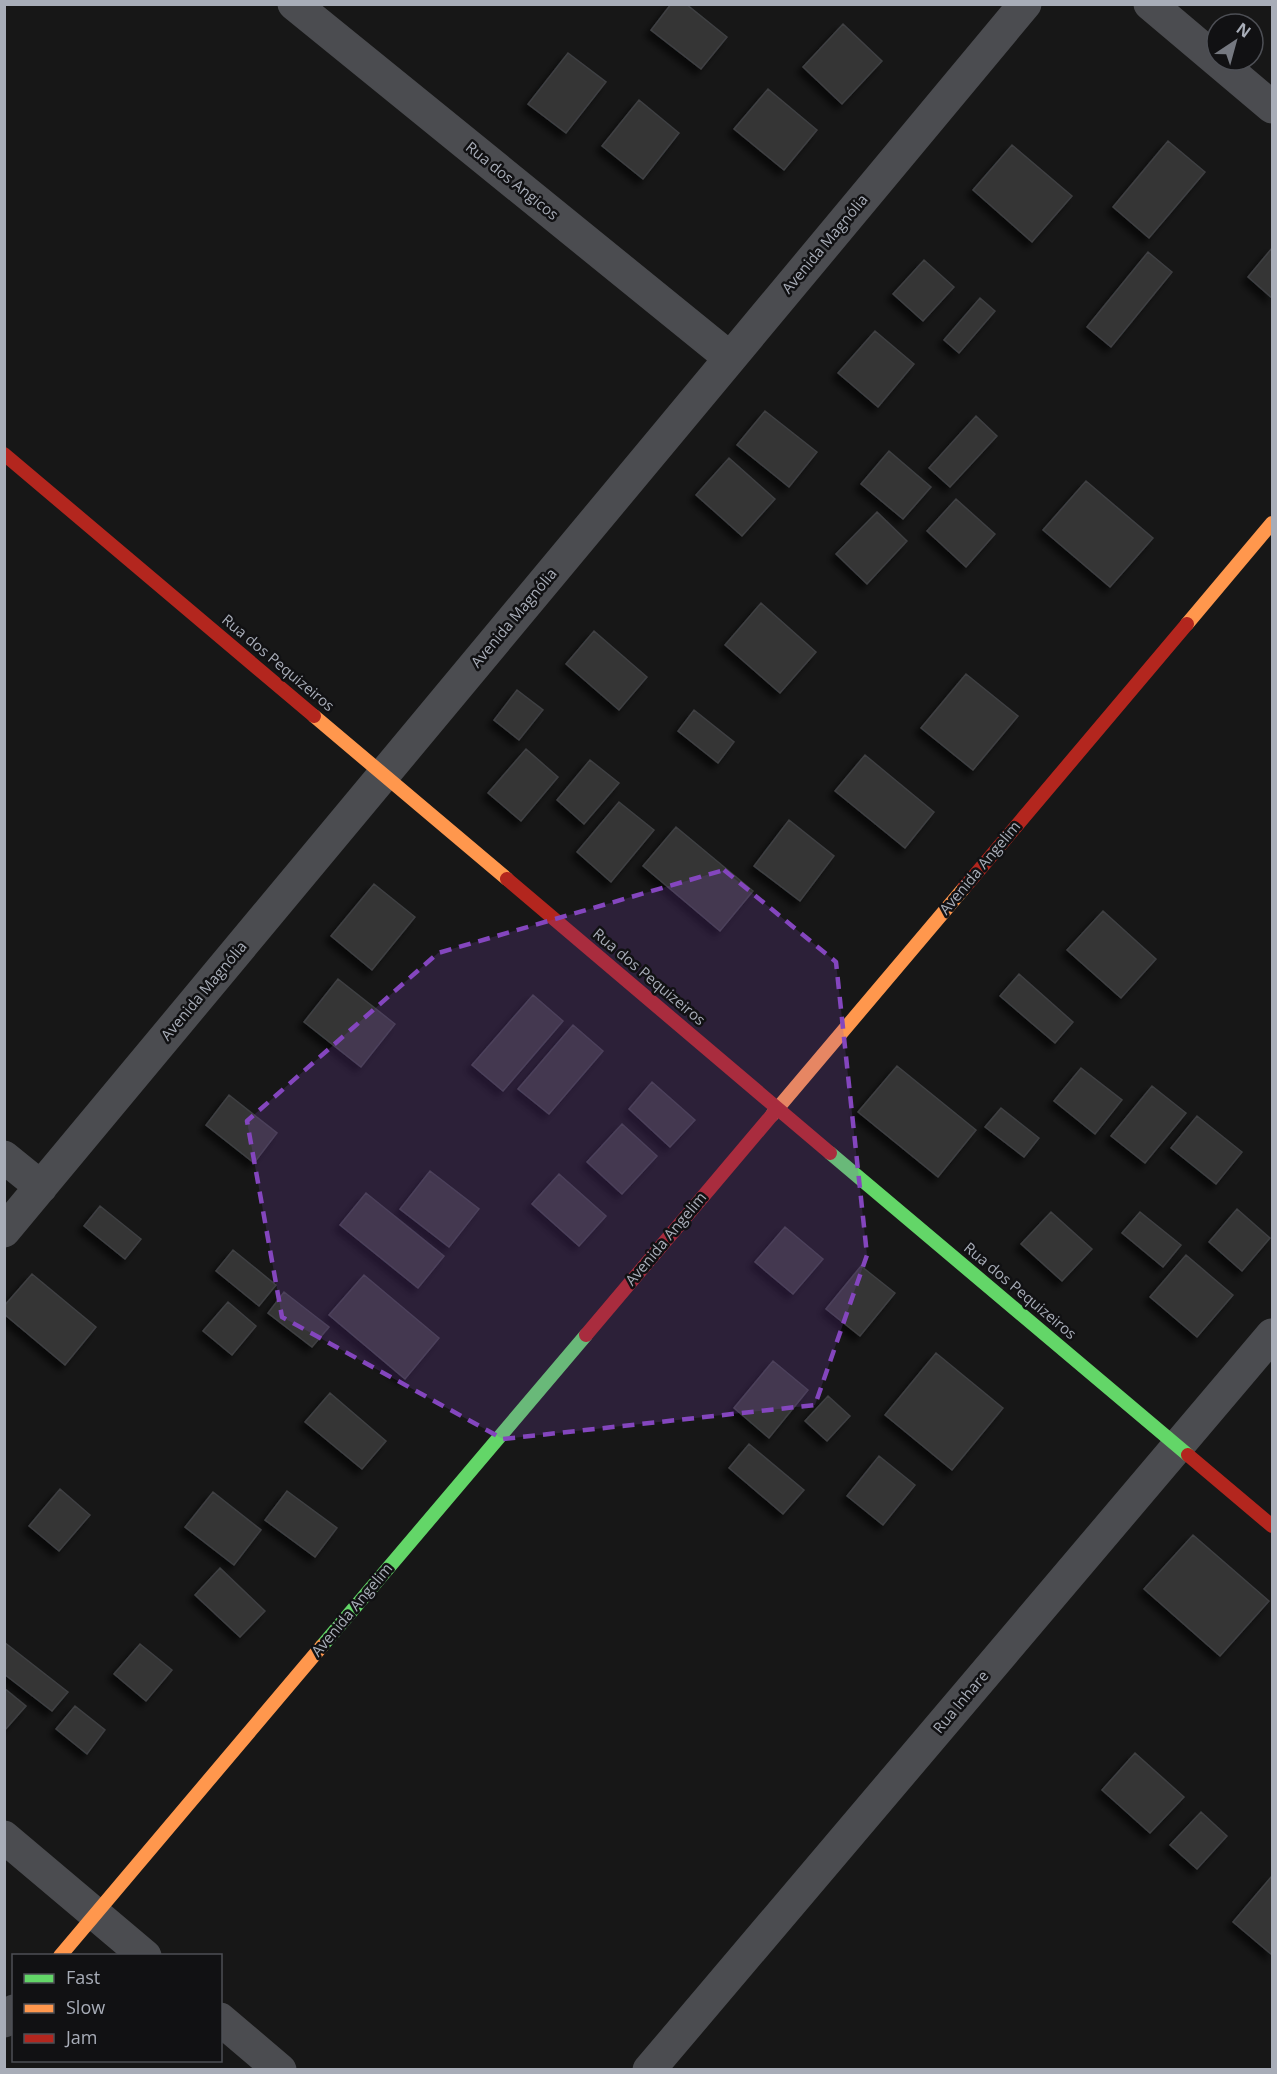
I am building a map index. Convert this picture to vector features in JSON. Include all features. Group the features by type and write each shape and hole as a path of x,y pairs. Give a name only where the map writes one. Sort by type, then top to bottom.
{"street":[{"name":"Rua dos Angicos","path":"294,4 730,358"},
{"name":"Avenida Magnólia","path":"4,1231 1025,4"},
{"path":"1150,4 1272,107"},
{"name":"Rua dos Pequizeiros","path":"4,454 1272,1526"},
{"name":"Avenida Angelim","path":"62,1954 1272,523"},
{"path":"4,1157 41,1187"},
{"name":"Rua Inhare","path":"649,2070 1272,1335"},
{"path":"4,1837 143,1954"},
{"path":"222,2021 280,2070"}],"highlighted area":[{"path":"724,870 836,962 867,1255 815,1405 503,1439 282,1317 247,1121 438,953"}],"building":[{"path":"671,4 686,4 727,37 701,69 651,30"},
{"path":"843,24 882,61 842,104 803,67"},
{"path":"568,53 606,82 566,133 528,104"},
{"path":"768,89 817,130 784,170 734,129"},
{"path":"639,100 679,133 643,179 602,146"},
{"path":"1168,141 1205,172 1149,238 1113,207"},
{"path":"1012,145 1072,196 1032,242 973,190"},
{"path":"1272,248 1272,298 1248,277"},
{"path":"1148,252 1172,272 1111,347 1087,327"},
{"path":"924,260 954,287 923,321 893,294"},
{"path":"980,298 995,311 959,353 944,340"},
{"path":"875,331 914,364 878,407 838,373"},
{"path":"765,411 817,452 789,487 737,445"},
{"path":"976,416 997,436 950,487 929,468"},
{"path":"889,451 931,487 903,519 861,484"},
{"path":"729,458 775,499 742,536 696,495"},
{"path":"1086,481 1153,538 1110,587 1043,530"},
{"path":"956,499 995,534 966,567 927,531"},
{"path":"877,512 907,541 867,584 836,554"},
{"path":"761,603 816,652 780,693 725,645"},
{"path":"594,631 647,677 619,710 566,664"},
{"path":"966,674 1018,716 973,770 921,728"},
{"path":"517,690 543,710 519,740 494,720"},
{"path":"694,710 734,742 718,763 678,731"},
{"path":"526,749 558,777 521,821 488,793"},
{"path":"865,755 934,812 905,848 835,791"},
{"path":"590,760 619,783 584,824 557,800"},
{"path":"619,802 654,830 611,882 577,852"},
{"path":"789,820 834,856 800,901 754,866"},
{"path":"676,827 753,891 720,931 643,866"},
{"path":"374,884 415,917 372,970 331,936"},
{"path":"1103,911 1156,959 1121,998 1067,950"},
{"path":"1019,974 1073,1022 1055,1043 1000,996"},
{"path":"338,979 395,1024 361,1067 304,1022"},
{"path":"533,995 563,1021 503,1091 472,1065"},
{"path":"573,1025 603,1051 549,1114 518,1089"},
{"path":"897,1066 976,1130 938,1177 858,1112"},
{"path":"1081,1068 1122,1100 1095,1134 1054,1101"},
{"path":"652,1082 695,1120 670,1147 629,1109"},
{"path":"1152,1086 1186,1113 1145,1163 1111,1136"},
{"path":"229,1095 277,1133 254,1163 206,1125"},
{"path":"1001,1108 1039,1138 1024,1157 985,1127"},
{"path":"1197,1116 1242,1152 1216,1184 1171,1148"},
{"path":"622,1124 657,1156 622,1194 587,1162"},
{"path":"430,1171 479,1209 449,1247 400,1209"},
{"path":"559,1174 606,1216 579,1246 532,1204"},
{"path":"366,1193 444,1256 418,1288 340,1225"},
{"path":"100,1206 141,1239 125,1259 84,1226"},
{"path":"1237,1209 1270,1238 1242,1271 1209,1242"},
{"path":"1051,1212 1092,1249 1062,1281 1021,1244"},
{"path":"1140,1212 1181,1245 1163,1267 1122,1233"},
{"path":"785,1227 823,1259 793,1294 755,1262"},
{"path":"233,1250 276,1285 259,1306 216,1271"},
{"path":"1186,1255 1233,1295 1197,1337 1150,1297"},
{"path":"861,1266 895,1293 860,1336 826,1309"},
{"path":"32,1274 96,1327 65,1365 4,1314 4,1306"},
{"path":"364,1275 439,1338 405,1379 329,1315"},
{"path":"284,1292 329,1327 312,1347 268,1313"},
{"path":"228,1302 256,1326 232,1355 203,1331"},
{"path":"936,1353 1003,1408 952,1470 885,1415"},
{"path":"773,1361 808,1390 769,1438 734,1408"},
{"path":"330,1393 386,1441 362,1469 305,1422"},
{"path":"828,1396 850,1416 827,1441 805,1421"},
{"path":"749,1444 804,1490 783,1514 729,1468"},
{"path":"879,1456 915,1485 883,1525 847,1496"},
{"path":"60,1489 90,1515 59,1551 29,1526"},
{"path":"287,1491 337,1528 315,1557 265,1520"},
{"path":"213,1492 261,1530 234,1565 185,1527"},
{"path":"1193,1535 1269,1601 1220,1656 1144,1589"},
{"path":"220,1568 265,1611 240,1637 195,1595"},
{"path":"4,1642 68,1692 52,1711 4,1674"},
{"path":"140,1644 172,1670 146,1701 114,1674"},
{"path":"4,1688 26,1706 4,1731"},
{"path":"75,1706 105,1730 87,1754 56,1729"},
{"path":"1135,1753 1184,1797 1150,1833 1102,1790"},
{"path":"1201,1812 1227,1836 1197,1869 1170,1845"},
{"path":"1272,1878 1272,1955 1233,1922"}],"traffic: fast":[{"path":"830,1153 1188,1455"},
{"path":"322,1646 586,1335"}],"traffic: slow":[{"path":"1187,624 1272,523"},
{"path":"314,716 507,879"},
{"path":"772,1115 964,888"},
{"path":"62,1954 322,1646"}],"traffic: jam":[{"path":"4,454 314,716"},
{"path":"964,888 1187,624"},
{"path":"507,879 830,1153"},
{"path":"586,1335 772,1115"},
{"path":"1188,1455 1272,1526"}]}
